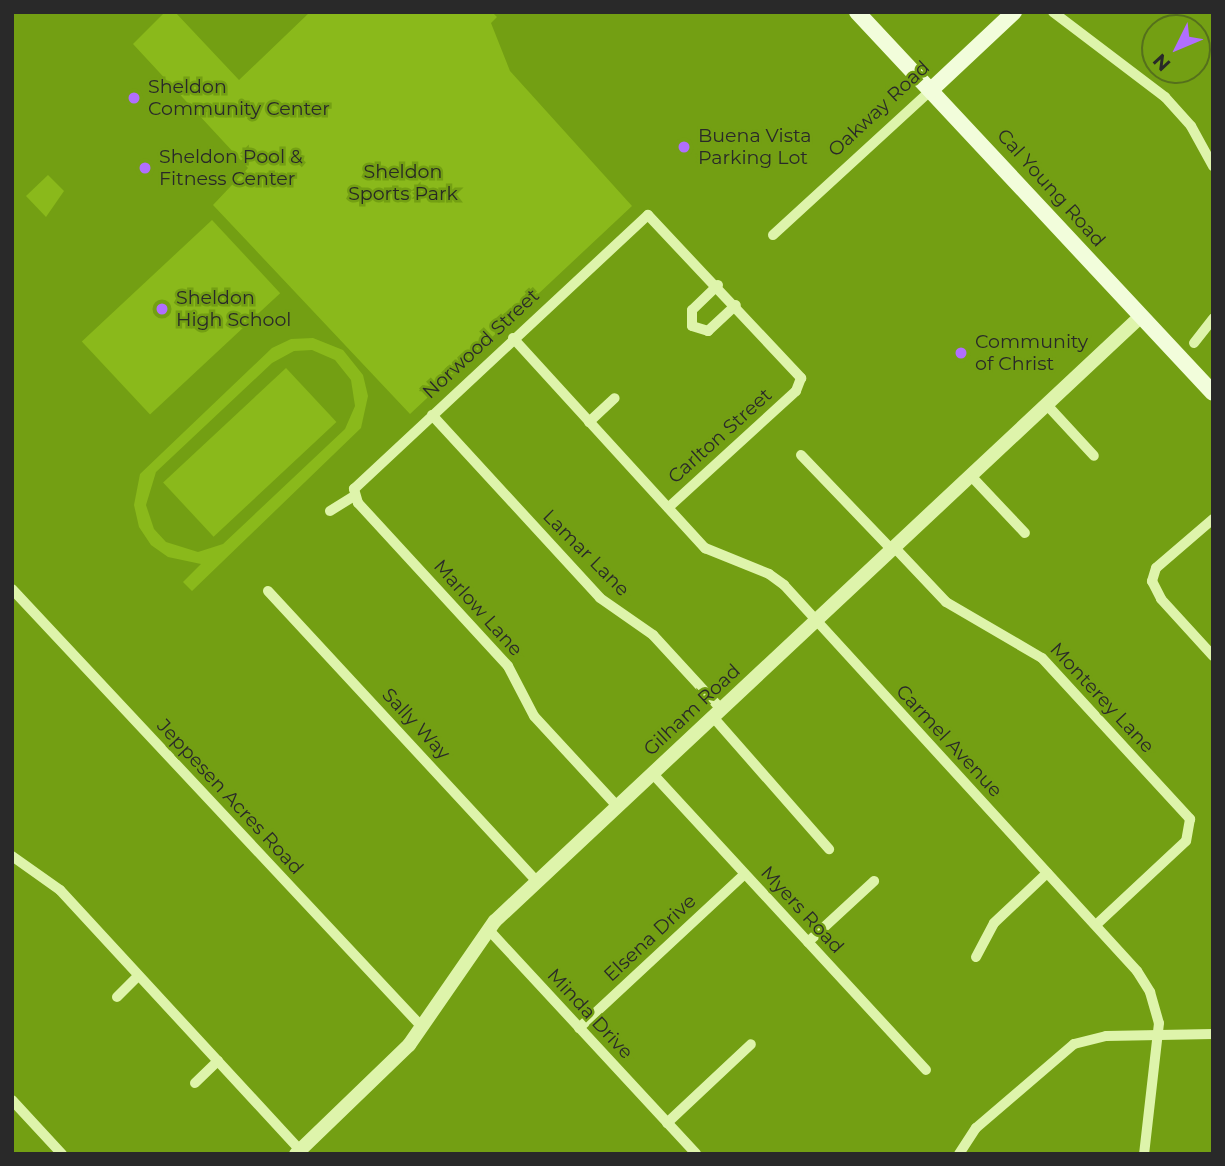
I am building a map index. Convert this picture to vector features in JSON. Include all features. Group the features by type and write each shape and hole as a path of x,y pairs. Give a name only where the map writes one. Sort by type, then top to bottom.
{"main road":[{"name":"Cal Young Road","path":"857,12 1213,393"},
{"name":"Oakway Road","path":"931,90 1013,12"}],"street":[{"path":"1054,12 1165,97 1191,126 1213,166"},
{"name":"Oakway Road","path":"773,235 931,90"},
{"name":"Norwood Street","path":"356,499 357,484 646,216 654,217 718,285"},
{"path":"718,285 736,305 708,331 692,326 692,310 718,285"},
{"name":"Carlton Street","path":"668,508 796,391 801,381 798,371 736,305"},
{"name":"Gilham Road","path":"298,1152 393,1063 422,1027 488,929 1141,316"},
{"path":"1194,343 1213,319"},
{"name":"Carmel Avenue","path":"513,338 707,550 779,581 1096,925 1145,983 1154,1003 1160,1035 1144,1154"},
{"path":"589,422 615,398"},
{"path":"1046,405 1094,456"},
{"name":"Lamar Lane","path":"432,415 600,598 653,635 829,849"},
{"name":"Monterey Lane","path":"802,455 946,602 1020,642 1047,663 1186,815 1191,828 1186,841 1096,925"},
{"path":"972,477 1025,533"},
{"path":"330,512 356,499"},
{"name":"Marlow Lane","path":"356,499 506,662 534,716 617,806"},
{"path":"1213,519 1156,568 1152,581 1161,599 1213,656"},
{"name":"Jeppesen Acres Road","path":"12,589 422,1027"},
{"name":"Sally Way","path":"268,591 537,881"},
{"name":"Myers Road","path":"652,774 926,1070"},
{"path":"12,856 60,890 298,1152"},
{"path":"975,957 994,923 1047,873"},
{"name":"Elsena Drive","path":"579,1028 745,874"},
{"path":"808,942 874,880"},
{"name":"Minda Drive","path":"488,929 696,1154"},
{"path":"117,997 138,976"},
{"path":"959,1154 976,1128 1067,1048 1099,1036 1213,1034"},
{"path":"667,1123 751,1044"},
{"path":"194,1083 218,1061"},
{"path":"12,1100 62,1154"}],"green space":[{"name":"Sheldon Sports Park","path":"165,12 175,12 239,80 310,12 492,12 497,17 491,23 510,71 632,206 410,414 213,205 248,168 133,44"},
{"path":"48,175 64,191 46,217 26,196"},
{"path":"212,220 280,293 150,415 82,341"},
{"path":"313,338 343,350 363,375 368,396 361,428 192,591 183,582 201,564 168,557 151,545 139,527 134,505 140,474 272,348 291,339","holes":["312,350 335,360 351,380 355,406 345,429 223,544 198,552 166,542 154,529 146,505 156,472 272,363 294,351"]},
{"path":"286,368 336,422 214,537 163,483"}],"place":[{"name":"Sheldon Community Center","path":"134,98"},
{"name":"Buena Vista Parking Lot","path":"684,147"},
{"name":"Sheldon Pool & Fitness Center","path":"145,168"},
{"name":"Sheldon High School","path":"162,309"},
{"name":"Community of Christ","path":"961,353"}]}
